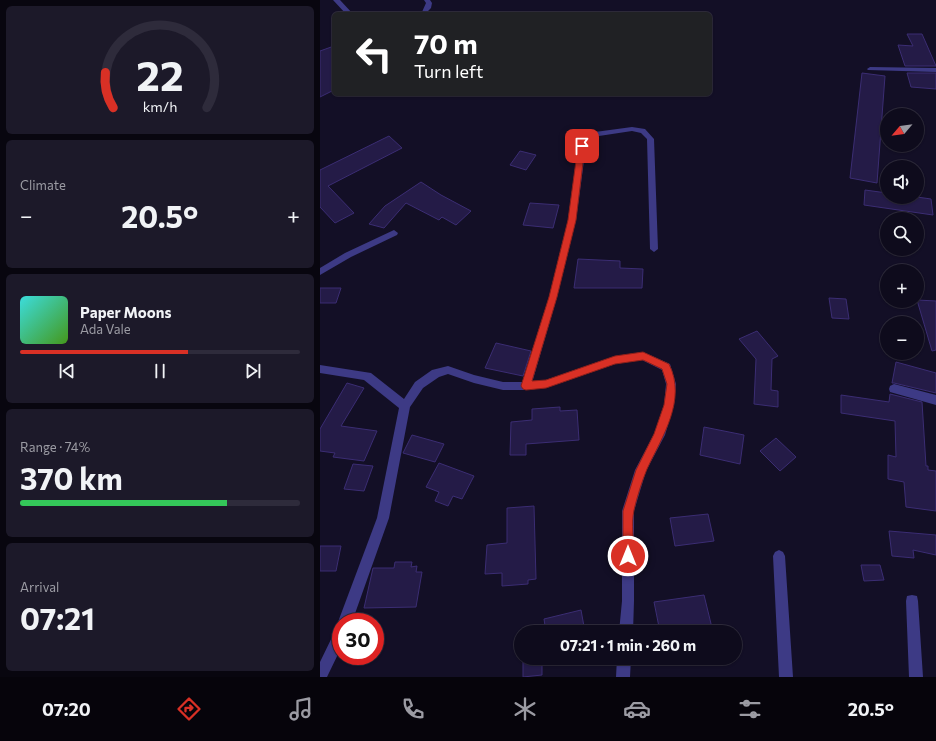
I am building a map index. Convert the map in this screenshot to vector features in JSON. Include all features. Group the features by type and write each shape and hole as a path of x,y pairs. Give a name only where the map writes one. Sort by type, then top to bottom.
{"street":[{"path":"336,0 348,12"},
{"path":"425,12 429,3 427,0"},
{"path":"320,272 348,255 394,233"},
{"path":"349,613 383,518 405,406 418,385 436,373 448,370 474,379 502,386 546,384 615,360 643,356 666,367 671,384 669,405 659,435 641,470 628,511 628,602 626,625"},
{"path":"320,369 367,376 405,406"},
{"path":"894,389 936,400"},
{"path":"779,556 786,677"},
{"path":"912,600 916,677"},
{"path":"320,677 332,652"},
{"path":"623,677 624,665"}],"lane":[{"path":"870,69 936,70"},
{"path":"526,386 553,297 572,220 582,146 587,140 597,134 632,130 643,132 650,139 654,250"}],"building":[{"path":"907,34 922,34 936,66 905,66 898,45 913,46"},
{"path":"332,47 332,91 320,97 320,51"},
{"path":"862,73 885,76 883,108 880,108 880,143 877,183 850,178"},
{"path":"907,73 936,73 936,89 911,87"},
{"path":"389,136 402,148 328,186 354,213 335,223 320,207 320,170"},
{"path":"520,151 536,155 526,170 510,165"},
{"path":"421,182 441,195 471,211 456,225 442,217 439,220 406,203 384,228 369,224 385,206"},
{"path":"865,190 880,192 880,204 924,204 924,198 931,199 933,215 924,214 924,212 912,212 864,205"},
{"path":"530,203 559,205 553,228 523,225"},
{"path":"578,259 620,261 620,268 643,269 642,288 574,288"},
{"path":"320,288 341,288 336,303 320,303"},
{"path":"829,298 846,299 849,319 832,318"},
{"path":"924,300 936,301 936,350 932,351 924,324 924,316 922,316 919,308 924,308"},
{"path":"757,331 778,356 772,359 771,390 778,391 778,407 754,404 756,359 739,339"},
{"path":"496,343 531,351 523,376 485,368"},
{"path":"896,362 936,373 936,393 892,383"},
{"path":"347,383 364,388 341,426 377,431 364,461 333,457 335,453 320,451 320,429"},
{"path":"890,394 922,402 926,466 928,466 928,470 936,471 936,511 906,507 904,482 888,479 888,455 896,457 895,421 841,413 841,395 889,402"},
{"path":"560,407 560,411 577,410 579,440 526,444 526,455 510,455 511,422 532,420 532,409"},
{"path":"704,427 744,435 740,464 700,455"},
{"path":"412,435 444,444 435,462 403,453"},
{"path":"776,438 796,457 780,471 760,451"},
{"path":"439,463 474,476 462,499 453,496 448,506 435,501 439,492 426,487"},
{"path":"353,464 373,466 364,491 344,489"},
{"path":"534,506 536,579 528,580 528,584 502,586 502,573 485,574 487,545 507,543 507,508"},
{"path":"708,514 714,541 675,546 670,518"},
{"path":"889,531 936,535 936,555 913,550 914,558 892,556"},
{"path":"320,546 341,546 336,571 320,571"},
{"path":"395,562 412,562 411,567 417,566 416,572 422,572 416,607 364,608 373,568 394,568"},
{"path":"861,565 880,565 884,580 864,581"},
{"path":"704,595 711,625 659,625 654,602"},
{"path":"581,610 584,625 545,625 544,619"},
{"path":"523,665 542,665 542,675 523,677"}],"route":[{"path":"582,146 572,220 553,297 526,386 546,384 615,360 643,356 666,367 671,384 669,405 659,435 641,470 628,511 628,556"}]}
